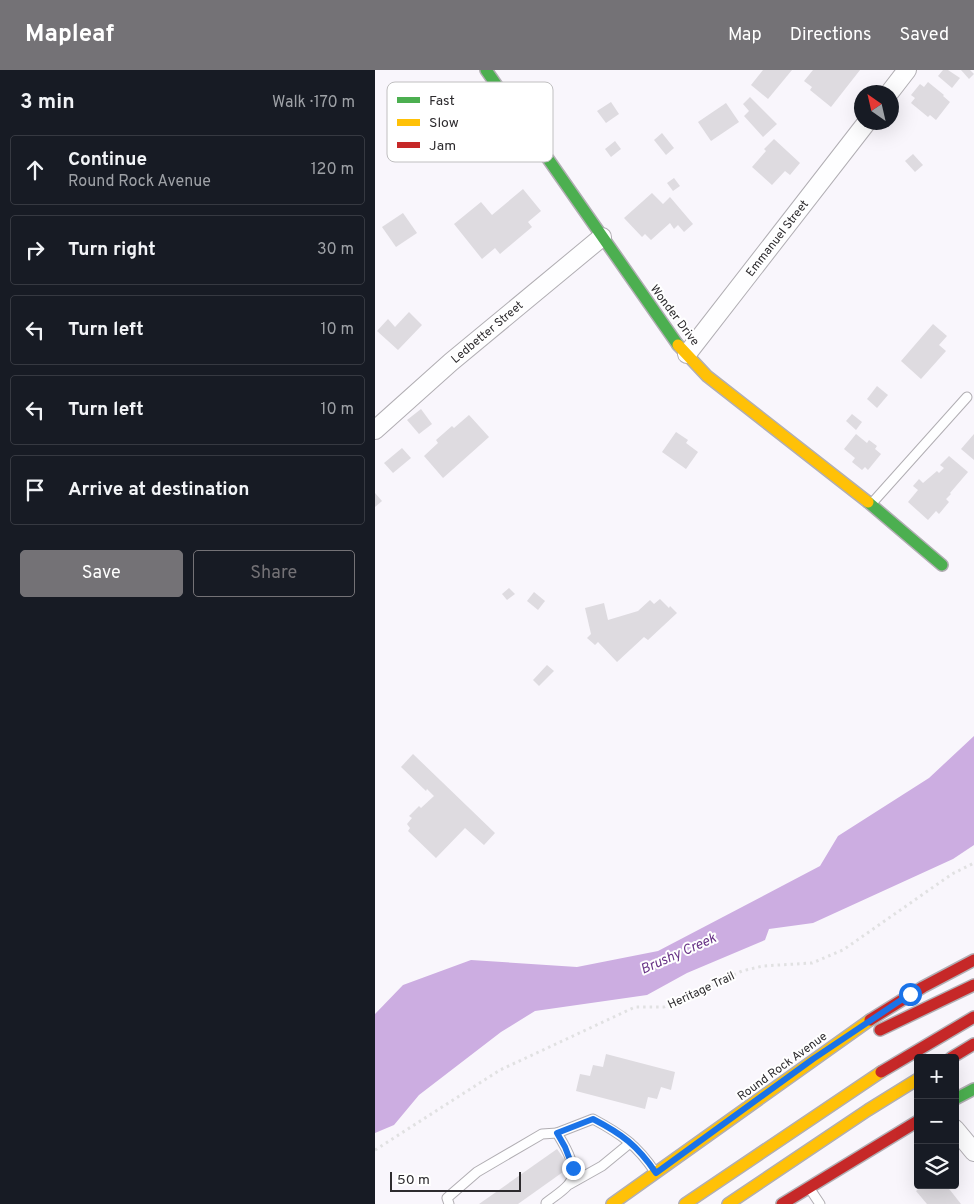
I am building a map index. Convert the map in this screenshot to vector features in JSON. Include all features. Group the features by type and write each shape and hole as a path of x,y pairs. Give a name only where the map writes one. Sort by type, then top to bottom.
{"main road":[{"name":"Wonder Drive","path":"486,70 494,82"},
{"name":"Wonder Drive","path":"550,162 675,342 707,376 871,504 941,565"},
{"name":"Round Rock Avenue","path":"612,1204 813,1059 910,994 953,969 974,960"},
{"path":"813,1059 851,1046 889,1024 974,985"},
{"path":"685,1204 876,1075 974,1017"},
{"path":"958,1054 974,1044"},
{"path":"728,1204 914,1081"},
{"path":"959,1097 974,1089"},
{"path":"782,1204 914,1123"}],"street":[{"path":"895,85 907,70"},
{"name":"Emmanuel Street","path":"687,354 861,130"},
{"name":"Ledbetter Street","path":"375,430 451,362 602,237"},
{"path":"959,1134 974,1152"}],"lane":[{"path":"871,504 967,397"},
{"path":"449,1204 447,1198 477,1172 542,1134 557,1133 593,1119 618,1132 643,1154 656,1173"},
{"path":"557,1133 573,1168 570,1184"},
{"path":"545,1204 570,1184 602,1166 630,1143"},
{"path":"809,1187 820,1204"}],"path":[{"name":"Heritage Trail","path":"375,1150 500,1070 635,1007 664,1007 742,971 763,966 812,963 843,950 952,874 974,862"}],"water":[{"name":"Brushy Creek","path":"974,736 974,845 953,859 813,923 769,929 765,940 687,973 647,995 535,1011 501,1032 419,1095 394,1125 375,1133 375,1014 403,985 471,960 577,967 658,951 820,866 838,836 929,778"}],"building":[{"path":"763,70 792,70 768,99 751,85"},
{"path":"813,70 860,70 831,107 810,90 812,87 804,81"},
{"path":"943,70 948,70 960,78 952,88 938,76"},
{"path":"961,70 970,70 974,74 969,79"},
{"path":"928,82 950,102 936,120 930,115 928,117 911,103 915,98 911,95 920,84 924,87"},
{"path":"750,97 777,124 763,137 744,116 749,111 743,104"},
{"path":"611,102 619,114 606,123 597,111"},
{"path":"726,103 739,122 711,141 698,122"},
{"path":"662,133 674,148 666,155 654,140"},
{"path":"774,139 800,163 790,175 785,171 772,185 752,167 766,151 764,149"},
{"path":"615,141 621,149 611,157 605,149"},
{"path":"913,154 923,165 915,172 905,161"},
{"path":"674,178 680,186 673,191 667,183"},
{"path":"523,189 541,211 528,222 532,227 500,254 495,248 482,259 454,224 481,202 492,215"},
{"path":"652,193 663,204 670,197 693,224 684,232 678,225 674,229 670,223 651,240 645,234 642,237 624,218"},
{"path":"403,213 417,233 396,247 382,227"},
{"path":"409,312 422,325 398,350 377,331 388,319 395,327"},
{"path":"933,324 947,336 939,345 946,351 921,379 901,361"},
{"path":"877,386 888,395 877,408 867,399"},
{"path":"421,409 432,424 419,434 407,420"},
{"path":"852,414 862,422 856,430 846,421"},
{"path":"469,415 489,437 443,478 424,456 438,443 436,440"},
{"path":"676,432 688,440 686,443 698,452 686,469 662,452"},
{"path":"856,434 867,443 869,440 877,446 875,449 881,454 868,470 865,467 862,470 852,462 855,458 844,449"},
{"path":"974,434 974,460 961,449"},
{"path":"402,448 411,458 393,473 384,463"},
{"path":"949,456 968,472 950,493 946,499 949,502 939,514 936,511 928,520 908,502 918,490 913,486 919,479 923,483 937,471 939,473 944,468 940,465"},
{"path":"375,493 382,501 375,507"},
{"path":"509,588 515,594 507,600 502,594"},
{"path":"534,592 545,601 538,610 527,601"},
{"path":"660,599 677,613 648,640 644,637 617,662 598,642 595,645 587,638 591,634 585,608 604,603 608,620 638,611 650,600 654,604"},
{"path":"547,665 554,671 539,686 533,680"},
{"path":"413,754 495,833 484,845 465,828 436,858 408,831 410,828 407,824 412,818 409,816 419,806 421,808 434,796 427,789 426,791 401,767"},
{"path":"606,1054 675,1072 671,1090 661,1087 657,1099 648,1097 645,1109 576,1091 580,1074 590,1076 593,1065 603,1067"},
{"path":"557,1149 570,1167 518,1204 479,1204"},
{"path":"919,1189 949,1189 961,1204 927,1204 916,1191"}],"traffic: fast":[{"path":"486,70 494,82"},
{"path":"550,162 678,345"},
{"path":"868,502 942,565"},
{"path":"959,1097 974,1089"}],"traffic: slow":[{"path":"678,345 707,376 868,502"},
{"path":"612,1204 870,1020"},
{"path":"685,1204 881,1072"},
{"path":"728,1204 914,1081"}],"traffic: jam":[{"path":"870,1020 923,987 974,960"},
{"path":"880,1030 974,985"},
{"path":"881,1072 974,1017"},
{"path":"958,1054 974,1044"},
{"path":"782,1204 914,1123"}],"route":[{"path":"573,1168 557,1133 593,1119 618,1132 643,1154 656,1173 813,1059 910,994"}]}
